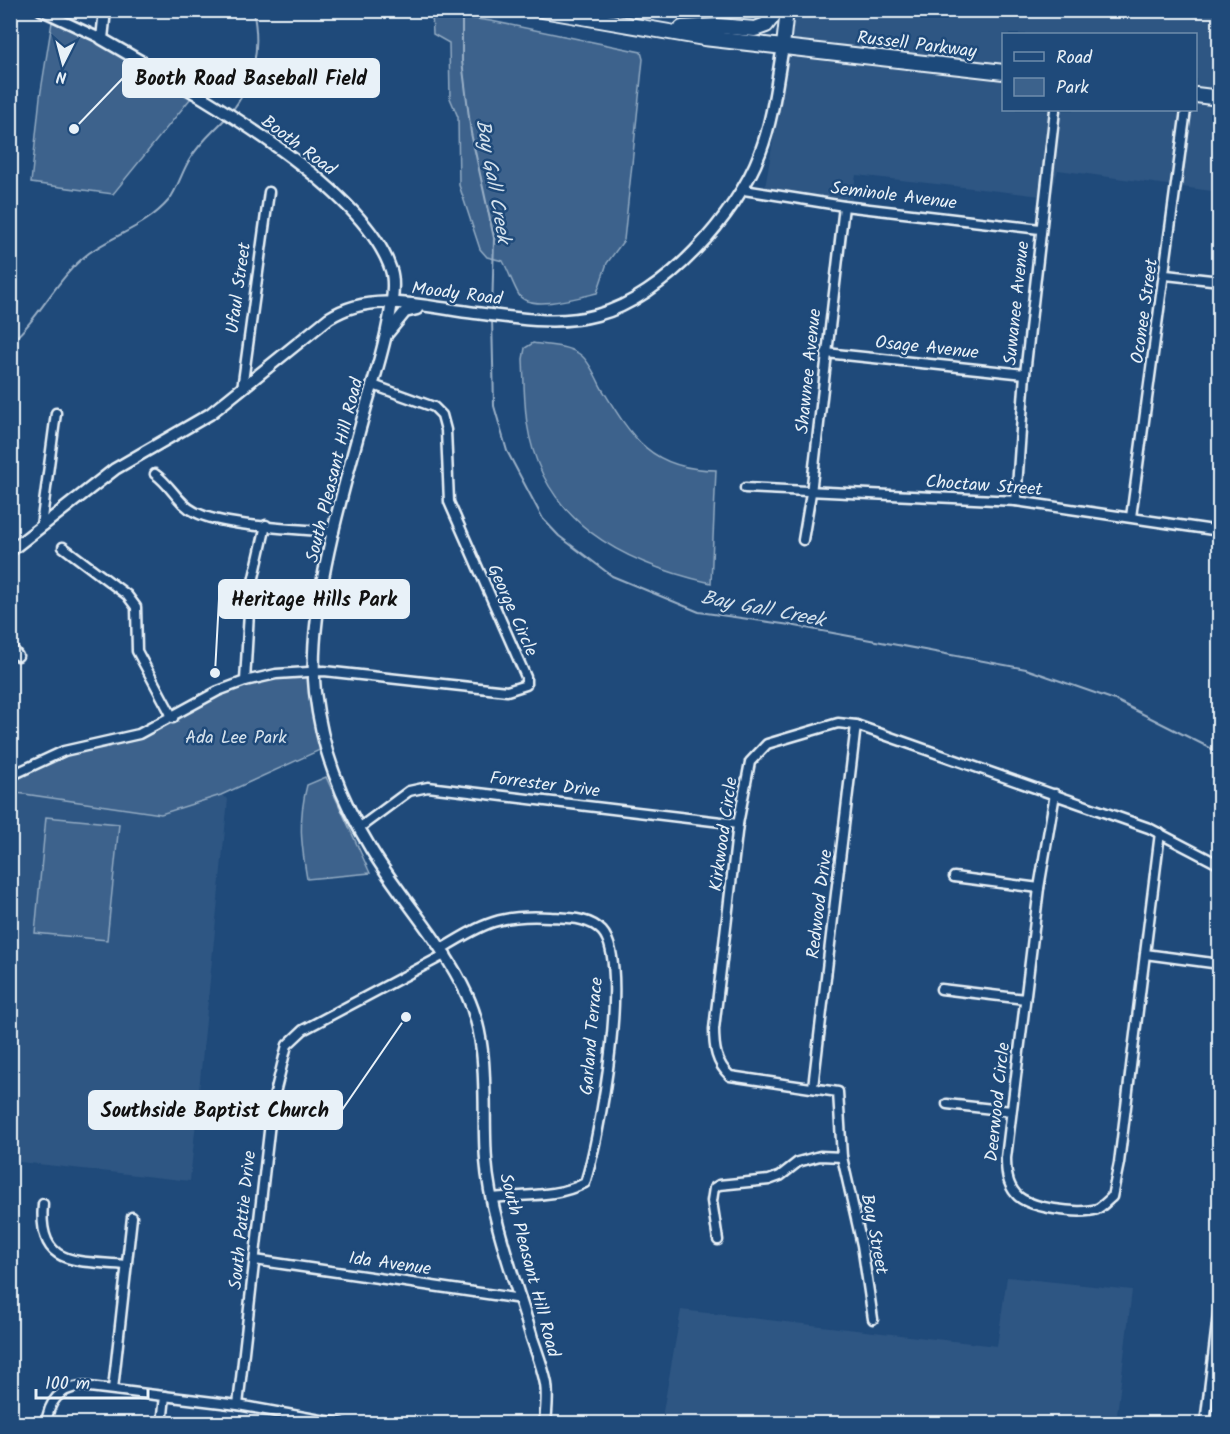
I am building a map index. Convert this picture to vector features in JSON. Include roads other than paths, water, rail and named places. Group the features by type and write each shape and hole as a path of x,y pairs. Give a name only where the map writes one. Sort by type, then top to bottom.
{"main road":[{"name":"Russell Parkway","path":"542,10 657,30 1002,72"},
{"path":"657,30 718,26 755,29 766,25 777,10"},
{"name":"Moody Road","path":"783,46 787,10"},
{"path":"1197,95 1220,98"}],"street":[{"name":"Booth Road","path":"40,10 102,39 229,114 301,165 345,202 374,238 391,268 393,283 391,303"},
{"path":"102,39 105,10"},
{"name":"Moody Road","path":"10,551 115,469 210,414 337,313 362,303 391,303 525,319 554,320 598,315 628,301 659,281 691,255 728,213 744,190 767,132 783,46"},
{"name":"Suwanee Avenue","path":"1016,501 1025,374 1055,111"},
{"name":"Oconee Street","path":"1131,517 1166,275 1186,111"},
{"name":"Seminole Avenue","path":"744,190 844,206 1040,229"},
{"name":"Ufaul Street","path":"242,389 269,192"},
{"name":"Shawnee Avenue","path":"803,540 811,493 844,206"},
{"path":"1166,275 1220,281"},
{"name":"South Pleasant Hill Road","path":"391,303 373,385 334,532 318,607 314,671 323,744 331,770 359,828 372,850 445,951 472,1006 482,1039 486,1164 493,1198 546,1384 545,1424"},
{"path":"384,336 405,312 430,308"},
{"name":"Osage Avenue","path":"826,353 1025,374"},
{"name":"George Circle","path":"314,671 507,691 526,685 525,677 455,522 449,502 446,430 442,415 434,407 373,385"},
{"path":"41,526 56,413"},
{"path":"155,474 168,482 184,505 195,513 214,519 334,532"},
{"name":"Choctaw Street","path":"745,488 811,493 1016,501 1220,531"},
{"path":"245,681 250,595 266,525"},
{"path":"63,547 127,595 136,607 137,651 173,718"},
{"path":"10,645 18,656"},
{"path":"10,776 64,751 140,734 173,718 211,695 245,681 276,674 314,671"},
{"name":"Kirkwood Circle","path":"842,1156 838,1092 730,1076 722,1068 716,1054 714,1029 738,824 750,762 767,744 838,723 856,725 1160,833 1220,865"},
{"name":"Redwood Drive","path":"813,1087 856,725"},
{"name":"Forrester Drive","path":"359,828 409,791 428,787 738,824"},
{"name":"Deerwood Circle","path":"1055,794 1024,999 1006,1172 1016,1195 1025,1202 1084,1211 1097,1209 1112,1197 1160,833"},
{"path":"954,877 1039,888"},
{"name":"Garland Terrace","path":"445,951 483,924 500,918 526,915 574,918 591,922 608,940 612,959 613,1020 600,1122 585,1183 568,1192 549,1196 493,1198"},
{"name":"South Pattie Drive","path":"238,1405 272,1105 287,1046 303,1030 445,951"},
{"path":"1145,954 1220,964"},
{"path":"941,989 1024,999"},
{"path":"947,1104 1011,1111"},
{"path":"718,1240 711,1201 714,1188 719,1185 769,1180 780,1176 798,1162 820,1156 842,1156"},
{"name":"Bay Street","path":"842,1156 862,1245 873,1318"},
{"path":"44,1204 43,1235 56,1253 75,1260 127,1265"},
{"path":"113,1389 132,1217"},
{"name":"Ida Avenue","path":"255,1260 521,1299"},
{"path":"1205,1424 1220,1298"},
{"path":"46,1424 48,1408 54,1398 68,1388 81,1386 238,1405 343,1424"},
{"path":"162,1424 165,1396"}],"waterway":[{"path":"232,111 246,88 254,63 256,37 253,10"},
{"name":"Bay Gall Creek","path":"462,10 462,61 471,133 494,238 492,313"},
{"path":"10,343 21,333 77,263 99,246 151,217 169,200 194,153 226,118"},
{"name":"Bay Gall Creek","path":"492,318 494,406 507,451 543,519 559,536 612,576 699,612 790,625 1026,669 1115,700 1220,753"}],"place":[{"name":"Booth Road Baseball Field","path":"74,129"},
{"name":"Heritage Hills Park","path":"215,673"},
{"name":"Southside Baptist Church","path":"406,1017"}],"park label":[{"name":"Ada Lee Park","path":"236,737"}]}
